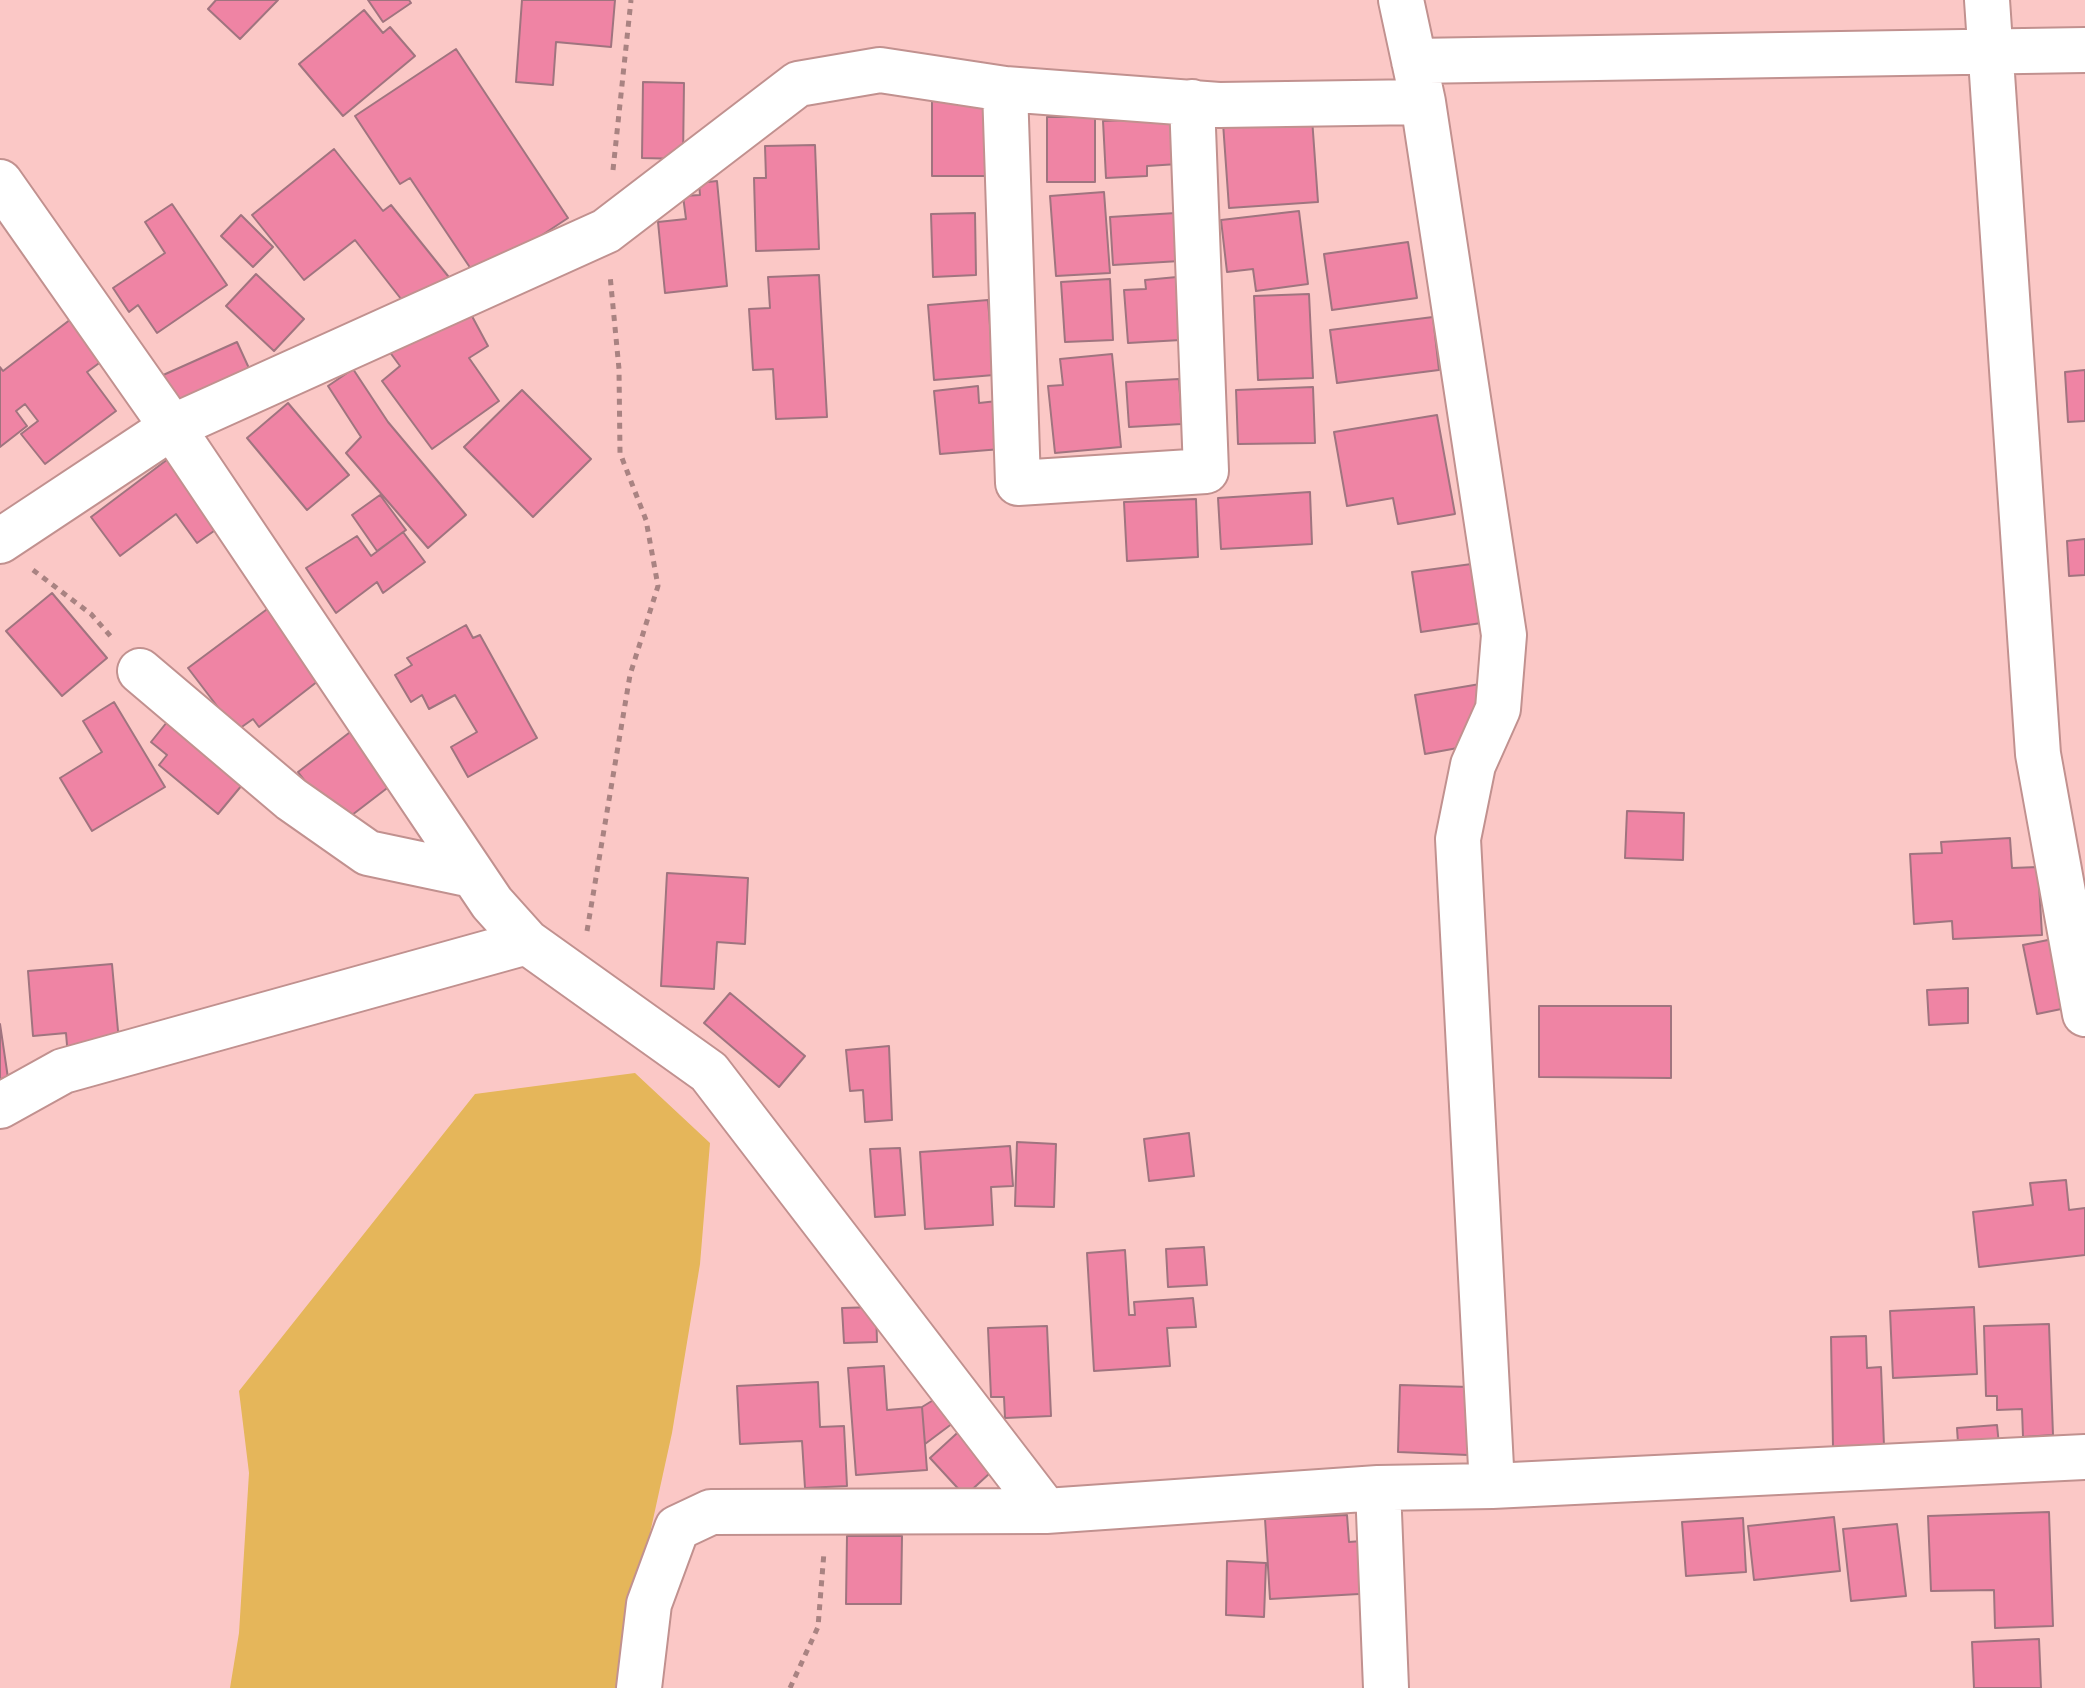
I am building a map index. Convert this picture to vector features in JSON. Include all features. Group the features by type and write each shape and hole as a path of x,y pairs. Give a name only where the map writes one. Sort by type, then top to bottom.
{"street":[{"path":"1401,0 1418,82 1504,635 1498,709 1473,765 1458,839 1492,1486"},
{"path":"1987,0 2038,754 2085,1014"},
{"path":"11,552 172,427 606,231 798,84 880,70 1005,89 1219,105 1418,82 2085,50"},
{"path":"1005,89 1018,483 1206,471 1192,102"},
{"path":"0,182 172,427 472,875 527,942 709,1072 1046,1511"},
{"path":"140,671 291,799 368,853 472,875"},
{"path":"0,1106 63,1071 527,942"},
{"path":"639,1688 649,1604 677,1528 711,1512 1046,1511 1378,1488 1492,1486 2085,1457"},
{"path":"1378,1488 1386,1688"}],"path":[{"path":"579,980 630,675 658,586 646,520 620,453 619,369 606,231 631,0"},
{"path":"11,552 91,614 140,671"},
{"path":"790,1688 818,1627 827,1512"}],"shaded area":[{"path":"635,1073 710,1143 700,1264 672,1433 616,1688 230,1688 239,1633 249,1473 239,1391 475,1094"}],"building":[{"path":"216,0 278,0 240,39 208,9"},
{"path":"368,0 409,0 411,3 383,22"},
{"path":"522,0 615,0 611,47 556,42 553,85 516,82"},
{"path":"364,10 383,33 390,27 415,56 343,116 299,64"},
{"path":"456,49 568,218 477,278 410,178 400,184 355,116"},
{"path":"643,82 684,83 683,159 642,158"},
{"path":"932,97 990,98 990,176 932,176"},
{"path":"1047,117 1095,117 1095,182 1047,182"},
{"path":"1176,118 1178,164 1147,166 1147,176 1106,178 1103,121"},
{"path":"1312,118 1318,202 1229,208 1223,123"},
{"path":"815,145 819,249 756,251 754,178 766,178 765,146"},
{"path":"334,149 383,211 391,205 452,281 412,313 355,240 304,280 252,215"},
{"path":"717,181 727,286 665,293 658,222 686,219 683,196 700,195 699,183"},
{"path":"1104,192 1110,273 1056,276 1050,196"},
{"path":"172,204 227,285 157,333 138,305 129,312 113,288 165,253 145,222"},
{"path":"1299,211 1308,284 1256,291 1253,269 1227,272 1221,220"},
{"path":"975,213 976,275 933,277 931,214"},
{"path":"1176,213 1180,261 1113,265 1110,217"},
{"path":"241,215 273,247 253,267 221,236"},
{"path":"1408,242 1417,298 1332,310 1324,254"},
{"path":"256,274 304,319 274,351 226,306"},
{"path":"819,275 827,417 776,419 773,369 753,370 749,309 770,308 768,277"},
{"path":"1177,277 1181,340 1128,343 1124,290 1146,289 1145,280"},
{"path":"1110,279 1113,340 1065,342 1061,282"},
{"path":"1309,294 1313,378 1258,380 1254,296"},
{"path":"988,300 994,375 934,380 928,305"},
{"path":"466,305 488,346 469,358 499,401 432,449 382,381 400,366 389,351"},
{"path":"1433,317 1439,370 1337,383 1330,330"},
{"path":"71,319 102,361 87,372 116,411 45,464 21,434 38,421 25,404 16,411 27,426 0,447 0,367 3,371"},
{"path":"237,342 253,377 178,412 161,376"},
{"path":"1112,354 1121,447 1055,453 1048,386 1063,385 1060,359"},
{"path":"353,369 388,422 466,515 428,548 346,453 361,437 328,386"},
{"path":"2085,370 2085,421 2068,422 2065,372"},
{"path":"1179,379 1182,424 1129,427 1126,382"},
{"path":"978,386 979,403 997,401 1001,449 940,454 934,391"},
{"path":"1313,387 1315,443 1238,444 1236,390"},
{"path":"522,390 591,459 533,517 464,447"},
{"path":"288,403 349,475 307,510 247,438"},
{"path":"1437,415 1455,514 1398,524 1393,498 1347,506 1334,432"},
{"path":"176,453 228,521 197,543 176,514 120,556 91,517"},
{"path":"1310,492 1312,544 1221,549 1218,498"},
{"path":"380,495 406,530 377,551 352,515"},
{"path":"1196,499 1198,557 1127,561 1124,502"},
{"path":"403,532 425,562 383,593 377,582 336,613 306,568 357,536 371,556"},
{"path":"2085,539 2085,575 2069,576 2067,541"},
{"path":"1479,563 1488,622 1421,632 1412,572"},
{"path":"52,593 107,658 62,696 6,631"},
{"path":"274,604 327,674 259,727 253,719 236,731 188,668"},
{"path":"466,625 473,638 480,635 537,738 468,777 451,747 477,732 455,695 429,709 422,695 411,702 395,675 412,665 407,658"},
{"path":"1480,684 1486,716 1474,745 1425,754 1415,695"},
{"path":"114,702 165,787 92,831 60,778 102,752 83,721"},
{"path":"171,717 247,779 218,814 159,765 167,755 151,742"},
{"path":"358,726 399,779 339,825 298,772"},
{"path":"1627,811 1684,813 1683,860 1625,858"},
{"path":"2010,838 2012,868 2038,867 2042,935 1953,939 1952,921 1914,924 1910,854 1942,853 1941,842"},
{"path":"667,873 748,878 745,944 717,942 714,989 661,986"},
{"path":"2063,937 2076,1006 2037,1014 2023,945"},
{"path":"112,964 120,1053 68,1057 66,1033 33,1036 28,971"},
{"path":"1968,988 1968,1023 1929,1025 1927,990"},
{"path":"730,993 805,1056 779,1087 704,1023"},
{"path":"1539,1006 1671,1006 1671,1078 1539,1077"},
{"path":"0,1024 8,1078 0,1079"},
{"path":"889,1046 892,1120 865,1122 863,1090 850,1091 846,1050"},
{"path":"1189,1133 1194,1176 1149,1181 1144,1139"},
{"path":"1017,1142 1056,1144 1054,1207 1015,1206"},
{"path":"1010,1146 1013,1186 991,1187 993,1225 925,1229 920,1152"},
{"path":"900,1148 905,1215 875,1217 870,1149"},
{"path":"2066,1180 2069,1210 2085,1208 2085,1255 1979,1267 1973,1212 2033,1205 2030,1183"},
{"path":"1204,1247 1207,1285 1168,1287 1166,1249"},
{"path":"1125,1250 1129,1315 1135,1315 1134,1302 1193,1298 1196,1327 1167,1328 1170,1366 1094,1371 1087,1253"},
{"path":"876,1307 877,1342 844,1343 842,1308"},
{"path":"1974,1307 1977,1374 1893,1378 1890,1311"},
{"path":"2049,1324 2053,1435 2023,1437 2022,1409 1997,1410 1997,1396 1986,1396 1984,1326"},
{"path":"1047,1326 1051,1416 1005,1418 1004,1397 991,1397 988,1328"},
{"path":"1866,1336 1867,1368 1881,1367 1884,1446 1833,1447 1831,1337"},
{"path":"884,1366 887,1410 922,1407 927,1470 856,1475 848,1368"},
{"path":"818,1382 820,1427 844,1426 847,1486 805,1488 802,1441 740,1444 737,1386"},
{"path":"1400,1385 1470,1387 1468,1455 1398,1452"},
{"path":"940,1396 957,1420 925,1444 922,1407"},
{"path":"967,1424 1002,1462 965,1496 930,1458"},
{"path":"1997,1425 2000,1455 1959,1458 1957,1428"},
{"path":"2049,1512 2053,1626 1995,1628 1994,1590 1931,1591 1928,1516"},
{"path":"1347,1515 1349,1542 1374,1540 1377,1593 1270,1599 1265,1519"},
{"path":"1834,1517 1840,1571 1754,1580 1748,1526"},
{"path":"1743,1518 1746,1572 1686,1576 1682,1522"},
{"path":"1897,1524 1906,1596 1851,1601 1843,1529"},
{"path":"847,1536 902,1536 901,1604 846,1604"},
{"path":"1227,1561 1266,1563 1264,1617 1226,1615"},
{"path":"2039,1639 2041,1688 1974,1688 1972,1642"}]}
